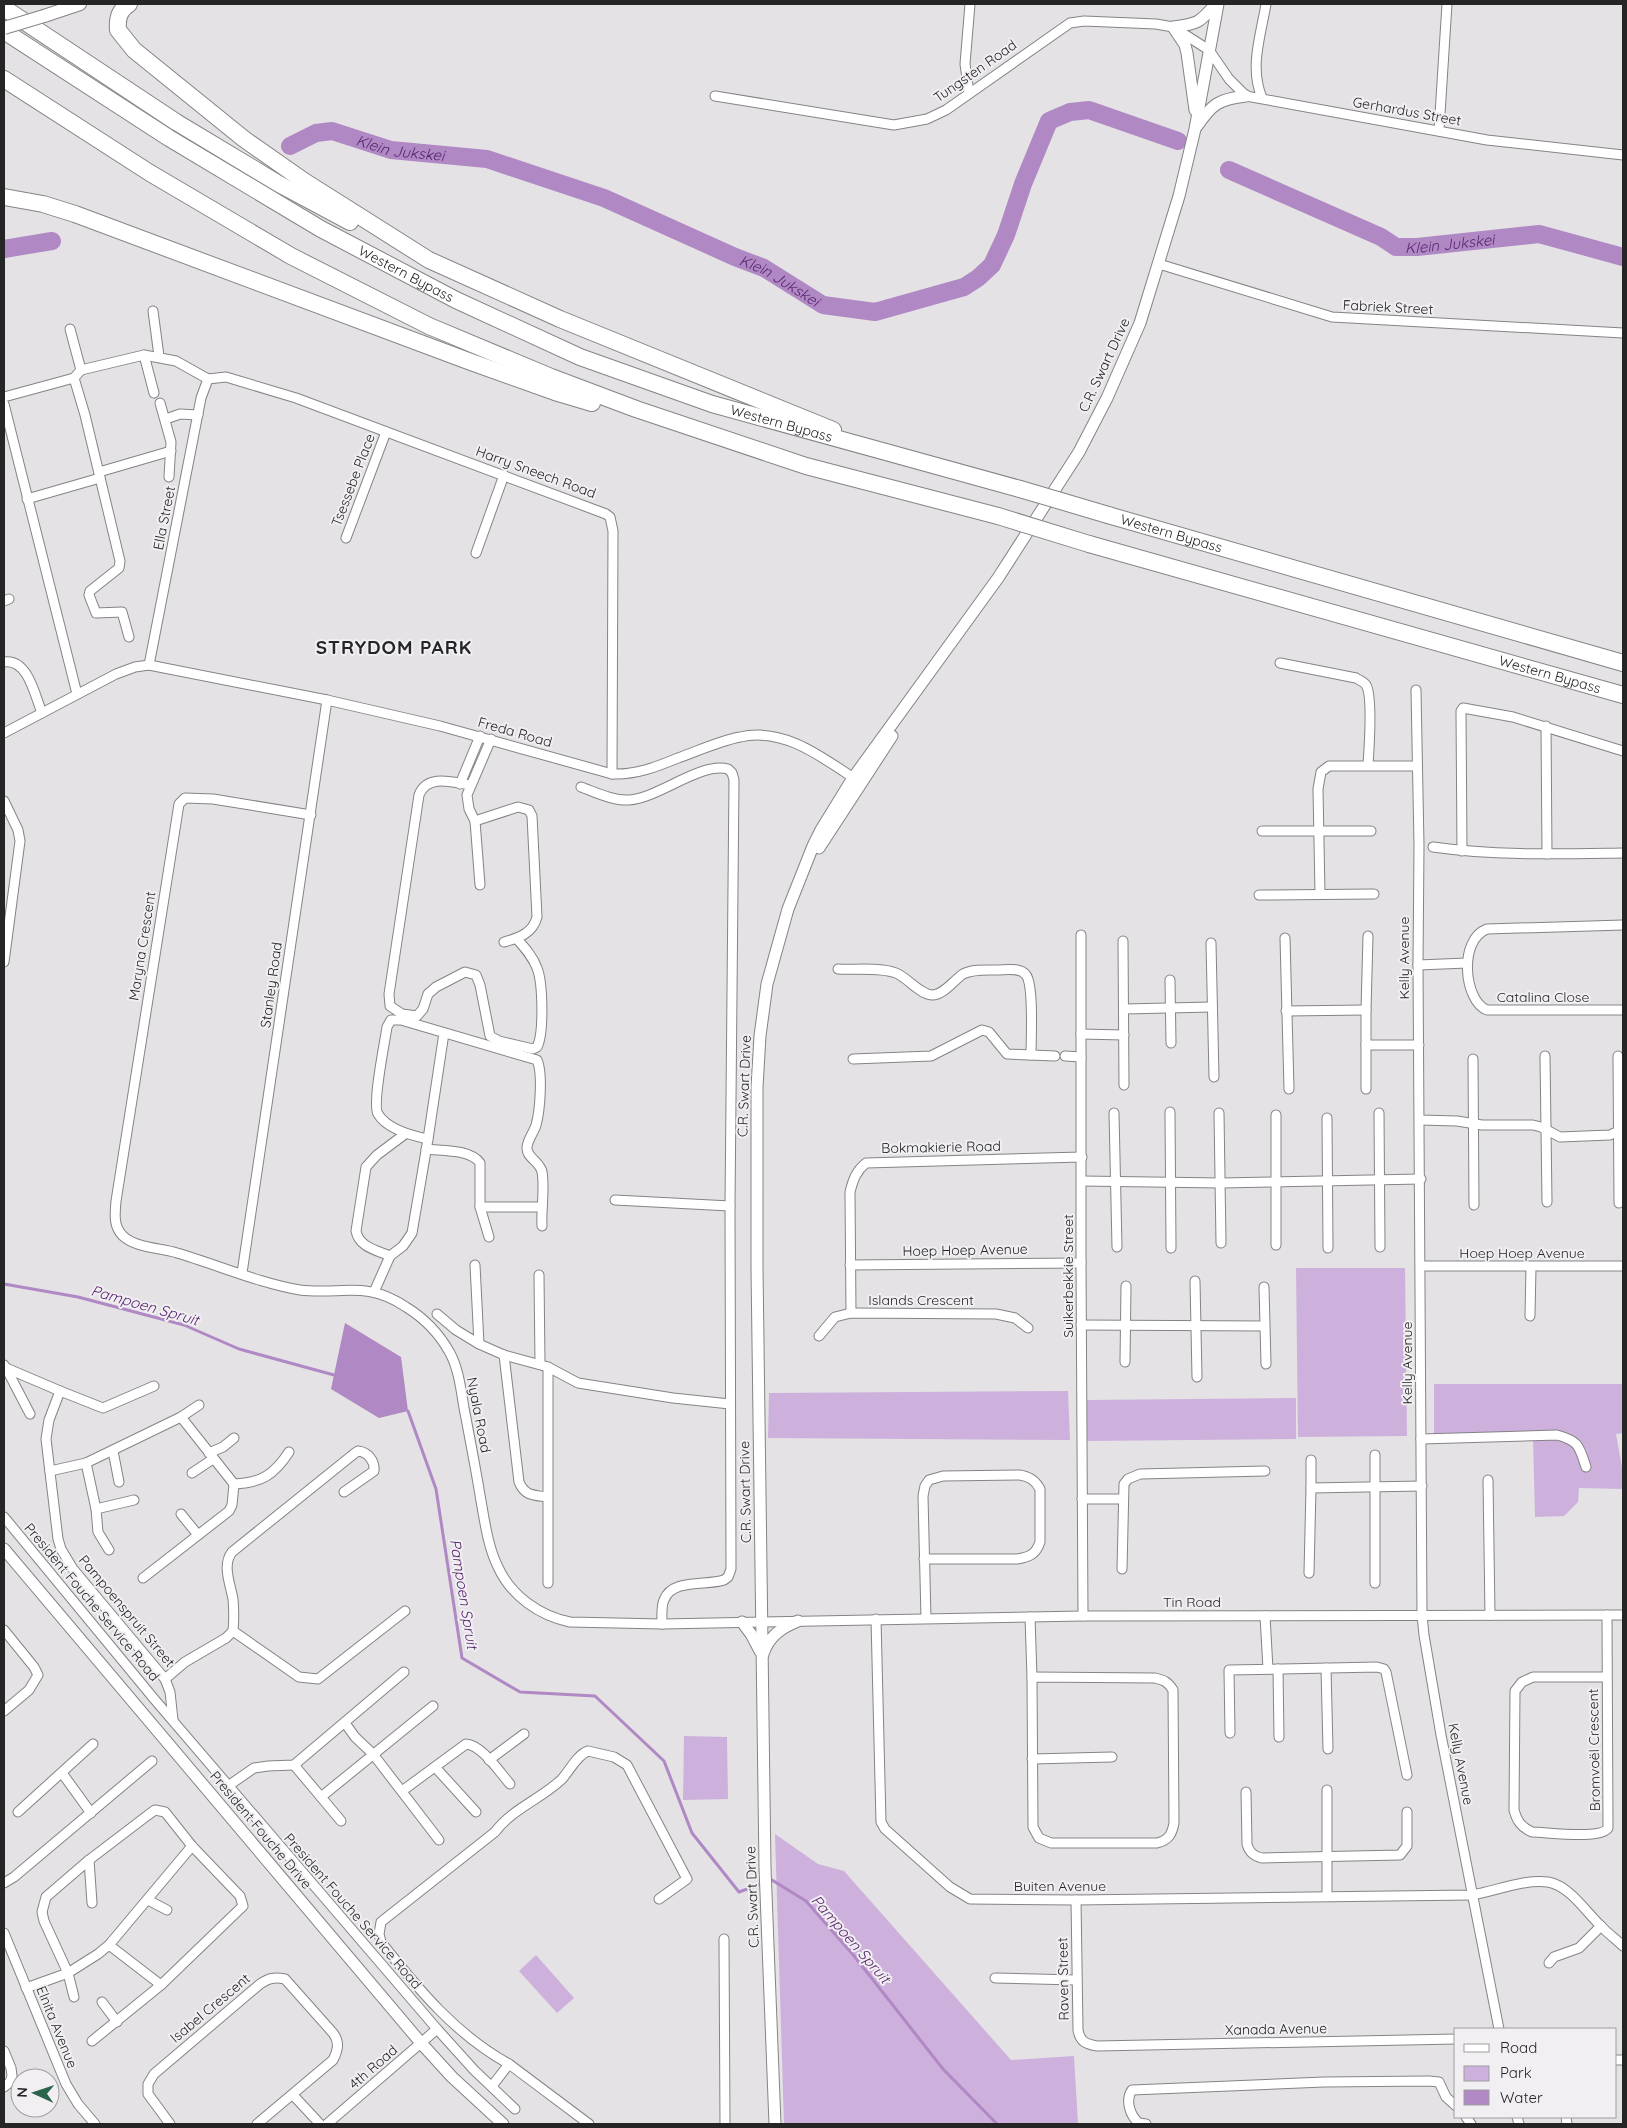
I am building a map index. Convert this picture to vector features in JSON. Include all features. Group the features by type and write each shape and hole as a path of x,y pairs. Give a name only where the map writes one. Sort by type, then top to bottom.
{"highway":[{"path":"129,4 122,9 119,15 118,30 134,50 244,139 304,181 429,260"},
{"path":"5,5 176,122 279,184 366,231 569,323 896,456"},
{"name":"Western Bypass","path":"4,30 168,138 313,224 456,300 580,357 712,404 1020,489 1623,663"},
{"name":"Western Bypass","path":"4,80 150,173 291,256 429,326 551,378 806,466 998,516 1089,544 1623,695"},
{"path":"4,197 43,204 75,214 555,392 806,466"}],"main road":[{"path":"4,30 80,4"}],"street":[{"path":"968,93 965,64 970,4"},
{"path":"1195,125 1187,53 1185,45 1173,27 1195,24 1217,4"},
{"name":"C.R. Swart Drive","path":"774,2124 766,1904 757,1239 757,1087 766,984 788,909 821,830 857,780 905,705 998,578 1079,452 1129,350 1140,323 1179,196 1195,125 1217,4"},
{"path":"1262,98 1256,80 1256,65 1266,4"},
{"path":"1440,130 1447,4"},
{"name":"Tungsten Road","path":"716,96 894,125 927,119 946,110 1070,23 1098,21 1156,24 1173,27 1209,50"},
{"path":"1209,50 1229,79 1246,96"},
{"path":"1195,125 1212,106 1231,98 1246,96"},
{"name":"Gerhardus Street","path":"1246,96 1504,142 1623,155"},
{"name":"Fabriek Street","path":"1159,264 1332,317 1623,333"},
{"path":"154,311 159,356"},
{"path":"70,329 81,370"},
{"path":"144,355 154,393"},
{"path":"4,397 74,378 81,370 144,355 159,356 176,362 208,379"},
{"name":"Harry Sneech Road","path":"208,379 226,377 296,398 603,512 610,517 612,531 612,774"},
{"path":"74,378 120,565 90,591 89,595 96,612 122,612 129,637"},
{"name":"Ella Street","path":"149,665 198,415 205,383 208,379"},
{"path":"160,403 172,442 169,477"},
{"path":"4,404 78,694"},
{"path":"166,419 180,414 198,415"},
{"name":"Tsessebe Place","path":"346,538 386,432"},
{"path":"27,499 171,451"},
{"path":"476,553 504,475"},
{"path":"4,662 13,662 22,666 42,713"},
{"path":"1280,663 1356,678 1365,683 1369,692 1368,766"},
{"path":"4,733 116,674 149,665"},
{"name":"Freda Road","path":"149,665 327,700 480,736 612,774 644,772 728,740 753,735 772,736 809,749 857,780"},
{"name":"Kelly Avenue","path":"1416,690 1417,766 1426,846 1418,965 1421,1179 1422,1615 1439,1726 1499,2028"},
{"name":"Stanley Road","path":"242,1273 327,700"},
{"path":"1462,851 1462,709 1466,707 1514,717 1623,751"},
{"path":"1546,726 1547,854"},
{"path":"460,784 480,736"},
{"path":"480,885 475,821 467,800 470,785 491,739"},
{"path":"1320,894 1318,789 1321,772 1329,766 1417,766"},
{"path":"580,787 627,800 642,797 712,768 723,768 732,772 734,780 730,1206 730,1574 724,1580 717,1582 694,1584 675,1589 664,1600 662,1624"},
{"path":"470,785 435,781 423,786 418,795 389,994 390,1006 402,1014 417,1016 423,1009 430,992 458,974 470,972 476,975 480,985 490,1036 499,1042 533,1049 536,1047 540,1037 541,983 533,959 517,939"},
{"name":"Maryna Crescent","path":"116,1226 114,1218 116,1201 178,807 185,798 197,798 311,815"},
{"path":"4,801 18,830 20,848 4,962"},
{"path":"475,821 518,807 526,808 531,812 537,917 532,929 517,939 504,942"},
{"path":"1262,831 1371,831"},
{"path":"1426,846 1462,851 1547,854 1623,853"},
{"path":"1259,895 1374,894"},
{"name":"Catalina Close","path":"1623,925 1487,929 1475,935 1467,963 1475,1000 1481,1008 1487,1010 1623,1010"},
{"name":"Suikerbekkie Street","path":"1081,935 1081,1325 1084,1616"},
{"path":"1366,1089 1368,936"},
{"path":"1285,938 1289,1088"},
{"path":"1123,941 1124,1085"},
{"path":"1211,943 1214,1077"},
{"path":"1418,965 1467,963"},
{"path":"838,969 890,971 903,976 924,992 933,995 970,972 1011,970 1023,972 1027,976 1030,990 1031,1055"},
{"path":"1170,980 1171,1042"},
{"path":"1124,1009 1212,1007"},
{"path":"1286,1012 1366,1010"},
{"path":"489,1237 480,1206 481,1168 476,1157 427,1144 405,1134 381,1118 375,1108 389,1022 401,1020 537,1060 540,1074 538,1114 536,1125 527,1147 528,1153 537,1162 542,1172 542,1226"},
{"path":"854,1059 931,1056 982,1030 989,1032 1007,1054 1055,1056"},
{"path":"374,1292 390,1256 403,1246 412,1233 444,1033"},
{"path":"1081,1034 1124,1035"},
{"path":"1366,1044 1419,1045"},
{"path":"1065,1056 1081,1057"},
{"path":"1545,1056 1547,1202"},
{"path":"1618,1056 1621,1130 1619,1203"},
{"path":"1473,1060 1474,1205"},
{"path":"1170,1112 1171,1248"},
{"path":"1114,1113 1117,1247"},
{"path":"1219,1113 1221,1243"},
{"path":"1379,1113 1380,1247"},
{"path":"1276,1115 1276,1245"},
{"path":"1327,1118 1328,1248"},
{"path":"1420,1120 1482,1125 1533,1125 1546,1129 1560,1137 1610,1135 1621,1130"},
{"path":"390,1256 361,1243 357,1238 356,1231 366,1167 377,1155 405,1134"},
{"name":"Bokmakierie Road","path":"850,1313 850,1192 854,1177 866,1163 1082,1157"},
{"path":"1082,1181 1221,1183 1421,1179"},
{"path":"615,1200 730,1206"},
{"path":"480,1206 541,1207"},
{"name":"Nyala Road","path":"116,1226 124,1237 130,1240 242,1273 297,1289 351,1289 374,1292 405,1306 415,1313 427,1324 450,1353 455,1365 487,1535 498,1567 512,1588 534,1608 559,1620 570,1622 662,1624 761,1622"},
{"name":"Hoep Hoep Avenue","path":"850,1265 1081,1262"},
{"path":"475,1265 479,1344"},
{"name":"Hoep Hoep Avenue","path":"1421,1266 1623,1266"},
{"path":"1530,1316 1531,1267"},
{"path":"539,1275 544,1366 548,1583"},
{"path":"1195,1281 1197,1377"},
{"path":"1125,1362 1126,1286"},
{"path":"1264,1287 1266,1364"},
{"name":"Islands Crescent","path":"819,1336 835,1317 850,1313 996,1314 1015,1318 1028,1328"},
{"path":"437,1314 456,1330 479,1344 504,1355 544,1366 578,1382 673,1398 730,1404"},
{"path":"1081,1325 1264,1326"},
{"path":"504,1355 519,1482 522,1490 528,1494 547,1497"},
{"path":"5,1366 103,1408 154,1386"},
{"path":"5,1366 30,1414"},
{"name":"Pampoenspruit Street","path":"60,1391 47,1431 58,1539 67,1560 83,1583 165,1679 170,1692 173,1720"},
{"path":"50,1471 86,1463 181,1417 199,1406"},
{"path":"143,1578 229,1511 232,1505 234,1484 181,1417"},
{"path":"1421,1439 1557,1435 1575,1441 1580,1447 1586,1467"},
{"path":"192,1472 234,1438"},
{"path":"113,1451 119,1482"},
{"path":"234,1484 251,1483 264,1478 280,1466 289,1452"},
{"path":"165,1679 185,1662 226,1638 233,1631 233,1600 227,1568 229,1556 355,1453 365,1453 372,1462 374,1471 344,1492"},
{"path":"1375,1455 1375,1583"},
{"path":"1309,1573 1311,1460"},
{"path":"86,1463 96,1509 98,1532 109,1550"},
{"path":"1122,1569 1124,1484 1128,1479 1140,1474 1265,1471"},
{"path":"924,1559 1017,1558 1032,1555 1038,1550 1040,1542 1040,1489 1036,1482 1028,1477 1019,1475 943,1476 929,1480 925,1486 923,1496 924,1559 926,1618"},
{"path":"1488,1480 1490,1615"},
{"path":"1311,1488 1422,1486"},
{"path":"1082,1499 1123,1499"},
{"path":"96,1509 134,1500"},
{"path":"181,1514 198,1535"},
{"name":"President Fouche Service Road","path":"4,1517 228,1786 437,2029 474,2070 515,2109"},
{"name":"President Fouche Drive","path":"4,1549 421,2043 452,2077 503,2124"},
{"path":"233,1631 299,1678 312,1680 318,1679 405,1611"},
{"name":"Bromvoël Crescent","path":"1607,1615 1608,1828 1602,1833 1589,1834 1532,1832 1523,1828 1516,1819 1514,1810 1515,1692 1522,1682 1534,1677 1607,1676"},
{"name":"Tin Road","path":"761,1622 1084,1616 1623,1615"},
{"path":"1265,1616 1273,1669 1279,1737"},
{"path":"1030,1617 1033,1828 1039,1838 1051,1844 1157,1843 1165,1840 1172,1831 1173,1690 1169,1684 1165,1680 1155,1678 1032,1677"},
{"name":"Buiten Avenue","path":"876,1619 879,1818 882,1826 950,1887 970,1899 1076,1900 1472,1895 1522,1884 1548,1882 1559,1886 1571,1894 1623,1946"},
{"path":"762,1656 767,1643 773,1636 786,1626 798,1621"},
{"path":"742,1622 751,1634 762,1656"},
{"path":"4,1630 34,1666 38,1675 30,1690 4,1711"},
{"path":"1230,1733 1229,1670 1377,1667 1384,1669 1386,1672 1407,1775"},
{"path":"1326,1668 1328,1749"},
{"path":"228,1786 254,1768 294,1765 404,1672"},
{"path":"321,1797 433,1706"},
{"path":"345,1723 355,1737 373,1754 439,1840"},
{"path":"490,1760 524,1734"},
{"path":"18,1812 93,1744"},
{"path":"402,1791 466,1744 473,1745 490,1760 510,1784"},
{"path":"588,2124 509,2064 485,2051 465,2034 414,1984 381,1942 378,1934 381,1922 490,1837 508,1818 561,1780 580,1755 588,1751 614,1757 627,1766 687,1879 659,1899"},
{"path":"1032,1759 1112,1757"},
{"path":"4,1884 152,1761"},
{"path":"294,1765 342,1821"},
{"path":"435,1767 476,1812"},
{"path":"62,1773 91,1812"},
{"path":"1327,1790 1327,1896"},
{"path":"1246,1792 1248,1850 1254,1856 1262,1858 1400,1856 1407,1846 1407,1812"},
{"path":"74,1996 68,1973 44,1921 42,1907 46,1897 89,1860 155,1810 165,1812 192,1846 236,1892 243,1901 243,1906 161,1985 92,2041"},
{"path":"26,1988 82,1966 108,1945 192,1846"},
{"path":"89,1860 92,1903"},
{"path":"148,1900 167,1910"},
{"name":"Raven Street","path":"1076,1900 1076,1980 1079,2036 1087,2044 1097,2046"},
{"path":"1549,1962 1558,1955 1579,1948 1601,1926"},
{"name":"Elnita Avenue","path":"4,1933 66,2084 78,2104 95,2124"},
{"path":"724,1939 725,2124"},
{"path":"108,1945 161,1985"},
{"name":"Isabel Crescent","path":"170,2124 148,2094 148,2084 154,2074 260,1984 272,1977 285,1979 337,2038 337,2052 333,2060 257,2124"},
{"path":"995,1978 1076,1980"},
{"path":"102,2002 117,2022"},
{"name":"4th Road","path":"327,2124 437,2029"},
{"name":"Xanada Avenue","path":"1097,2046 1454,2038"},
{"path":"4,2051 12,2076 10,2082 4,2086"},
{"path":"492,2086 509,2064"},
{"path":"1146,2124 1139,2123 1130,2113 1129,2095 1132,2090 1324,2082 1432,2081 1442,2084 1446,2098 1454,2104"},
{"path":"293,2095 320,2124"}],"green space":[{"path":"1296,1268 1405,1268 1407,1436 1298,1437"},
{"path":"1434,1384 1623,1384 1623,1433 1616,1434 1623,1473 1623,1489 1579,1488 1578,1502 1564,1516 1535,1517 1533,1437 1434,1442"},
{"path":"1068,1391 1070,1440 768,1438 769,1393"},
{"path":"1296,1398 1296,1439 1087,1441 1087,1400"},
{"path":"684,1736 727,1737 728,1799 683,1800"},
{"path":"775,1834 818,1864 844,1871 1011,2060 1074,2056 1078,2124 784,2124"},
{"path":"536,1955 574,1998 557,2013 519,1971"}],"water":[{"path":"345,1323 401,1357 408,1411 379,1418 331,1389"}],"waterway":[{"name":"Klein Jukskei","path":"290,146 316,133 332,131 391,150 487,159 604,198 735,257 764,268 823,305 875,312 964,287 978,278 992,265 1006,235 1023,184 1049,121 1070,112 1089,110 1178,141"},
{"name":"Klein Jukskei","path":"1229,170 1381,237 1396,247 1417,247 1539,234 1623,257"},
{"name":"Klein Jukskei","path":"4,249 52,241"},
{"name":"Pampoen Spruit","path":"4,1284 78,1297 184,1325 239,1349 334,1375"},
{"name":"Pampoen Spruit","path":"408,1411 436,1489 462,1658 520,1692 595,1696 664,1761 692,1833 739,1892 772,1880 806,1901 855,1957 943,2069 997,2124"}],"district":[{"name":"STRYDOM PARK","path":"394,647"}]}
